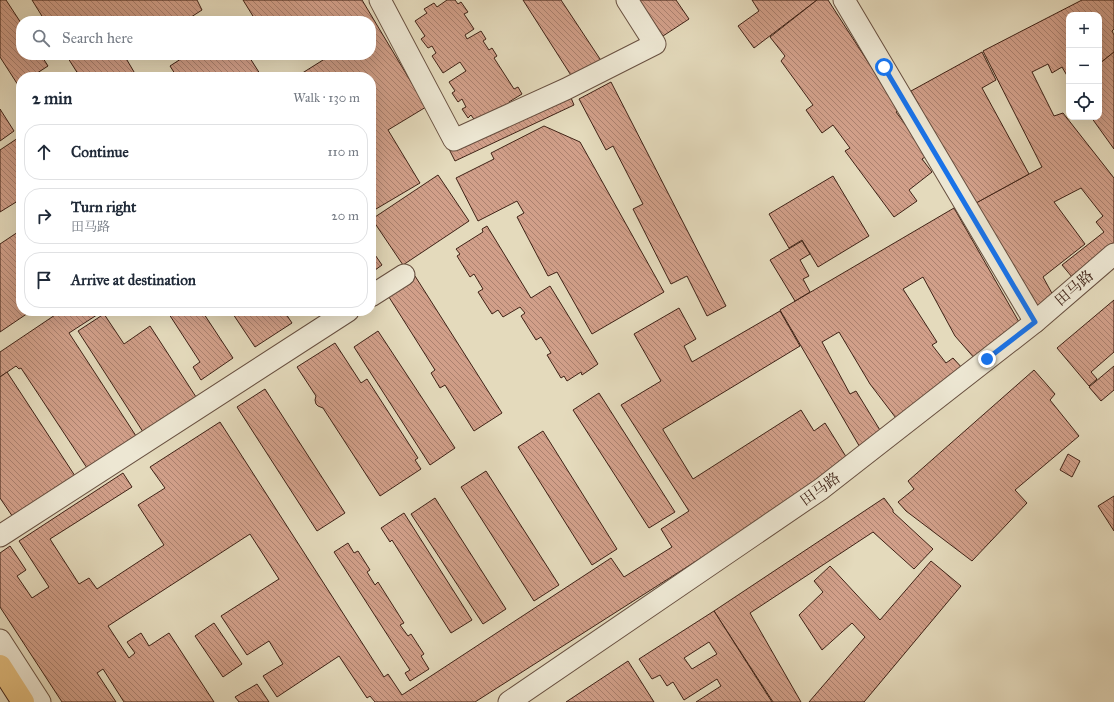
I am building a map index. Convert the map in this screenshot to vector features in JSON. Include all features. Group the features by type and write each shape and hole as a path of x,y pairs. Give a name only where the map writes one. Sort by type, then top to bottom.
{"main road":[{"path":"0,666 23,702"}],"street":[{"path":"380,0 454,140 566,89 654,44 627,0"},
{"path":"844,0 1035,322"},
{"name":"田马路","path":"509,702 821,489 1035,322 1114,254"},
{"path":"376,293 404,275"},
{"path":"0,536 340,316"},
{"path":"0,640 40,702"}],"building":[{"path":"0,0 6,0 16,16 16,60 44,60 48,66 39,72 16,72 16,82 0,57"},
{"path":"32,0 197,0 202,10 193,16 42,16"},
{"path":"243,0 362,0 372,16 253,16"},
{"path":"447,0 455,0 458,4 461,2 468,12 464,14 474,29 465,35 467,39 481,31 486,39 483,41 489,50 492,48 497,56 494,58 514,89 518,87 522,94 509,102 512,107 478,125 471,115 468,118 462,109 466,107 462,99 458,102 452,93 455,91 449,82 466,71 460,62 443,73 432,56 436,53 432,46 428,48 421,39 425,36 415,21 427,13 424,9 434,3 437,7"},
{"path":"523,0 561,0 602,62 574,80"},
{"path":"639,0 676,0 689,19 663,36"},
{"path":"752,0 817,0 754,48 738,26 759,11"},
{"path":"817,0 828,0 899,110 896,112 928,155 922,159 932,172 909,190 917,201 894,217 845,151 850,148 833,125 822,133 806,110 813,105 781,61 785,56 770,37"},
{"path":"1082,0 1114,0 1114,29 1112,31 1114,35 1114,52 1102,62 1102,12 1066,12 1066,74 1062,67 1052,73 1048,64 1032,72 1054,116 1063,113 1066,117 1066,120 1068,120 1114,178 1114,244 1072,277 1062,265 1104,232 1096,222 1103,216 1081,188 1054,202 1085,244 1043,277 1054,297 1038,306 976,203 1042,167 983,51"},
{"path":"376,23 426,107 388,130 420,183 376,209 376,72 304,72 323,60 376,60"},
{"path":"982,52 996,80 982,88 1029,174 976,203 942,147 911,91"},
{"path":"1114,52 1114,149 1093,120 1102,120 1102,62"},
{"path":"69,60 127,60 134,72 77,72"},
{"path":"179,60 251,60 259,72 174,72 170,66"},
{"path":"611,82 726,306 707,316 687,276 671,284 633,209 643,204 613,146 606,150 579,99"},
{"path":"569,93 574,105 455,161 449,149"},
{"path":"0,109 14,131 0,141"},
{"path":"544,126 580,142 664,292 592,334 557,272 548,276 517,217 524,213 517,201 478,221 456,178 494,159 491,153"},
{"path":"16,139 16,202 0,212 0,150"},
{"path":"438,175 469,221 403,265 376,225 376,216"},
{"path":"833,176 869,236 818,267 802,240 789,248 769,214"},
{"path":"954,208 1019,322 976,360 955,336 923,277 903,289 937,342 932,345 946,363 953,358 964,370 902,426 870,384 839,332 822,342 850,394 856,391 883,435 861,449 780,310"},
{"path":"487,226 531,298 550,286 598,364 582,375 581,372 567,381 564,376 561,378 547,355 551,353 541,337 536,340 521,316 525,313 520,307 503,317 498,310 492,314 478,292 483,289 474,274 470,277 457,256 460,254 456,249 483,232 482,229"},
{"path":"16,233 16,316 24,316 0,332 0,244"},
{"path":"802,241 810,254 800,260 809,276 803,279 810,292 795,301 770,260"},
{"path":"376,256 382,265 376,269"},
{"path":"415,276 502,413 474,431 445,385 440,388 431,373 435,370 387,294"},
{"path":"1114,300 1114,352 1091,372 1097,379 1089,386 1057,348"},
{"path":"679,308 696,339 684,346 692,362 780,311 800,346 663,429 693,479 801,410 814,431 825,423 850,463 475,702 375,702 370,696 367,698 339,656 277,697 263,676 283,664 269,641 247,655 221,616 279,579 250,534 108,626 129,658 135,653 127,642 141,633 149,646 169,633 214,702 124,702 103,669 97,673 116,702 62,702 0,607 0,553 10,546 26,570 17,576 32,598 49,587 19,541 123,473 132,487 50,539 79,584 89,578 97,589 164,545 138,505 165,488 150,467 220,422 384,677 388,674 402,695 611,558 624,577 672,547 661,529 689,511 621,405 661,381 634,334"},
{"path":"54,316 95,316 69,333 138,439 89,471 21,368 19,369 16,366 0,377 0,352"},
{"path":"101,316 105,316 124,344 150,326 198,400 145,435 78,331"},
{"path":"170,316 205,316 233,358 201,380 193,367 200,362"},
{"path":"234,316 287,316 292,323 255,347"},
{"path":"378,331 455,448 430,465 354,347"},
{"path":"335,343 361,383 367,379 418,458 415,460 421,469 380,496 323,408 316,404 316,396 297,367"},
{"path":"1114,366 1114,390 1101,401 1089,387"},
{"path":"1034,370 1055,394 1050,400 1079,436 1015,490 1027,503 972,561 906,511 898,502 914,489 908,481"},
{"path":"7,372 77,479 15,520 0,498 0,377"},
{"path":"265,389 345,513 317,531 237,407"},
{"path":"599,393 675,512 649,528 573,410"},
{"path":"543,431 617,549 592,565 518,447"},
{"path":"1068,454 1080,461 1072,477 1060,470"},
{"path":"486,471 559,585 534,601 461,487"},
{"path":"1114,496 1114,531 1098,506"},
{"path":"435,498 506,609 483,624 411,514"},
{"path":"884,498 893,512 933,549 914,569 873,532 750,613 801,702 773,702 714,611"},
{"path":"404,513 472,620 451,633 392,540 390,542 381,528"},
{"path":"348,543 354,553 358,551 370,570 367,572 375,585 378,582 404,623 400,625 408,636 411,634 424,654 421,656 429,669 410,681 405,673 410,670 334,552"},
{"path":"931,561 961,586 864,702 809,702 865,637 852,623 822,650 799,615 823,592 814,581 830,566 880,620"},
{"path":"714,611 772,702 696,702 721,686 717,679 684,700 673,682 667,686 660,675 652,679 639,659","holes":["709,642 717,654 692,669 684,658"]},
{"path":"214,623 242,664 223,677 195,636"},
{"path":"628,661 654,702 566,702"},
{"path":"257,684 269,702 239,702 235,697"}],"route":[{"path":"884,67 1035,322 987,359"}]}
